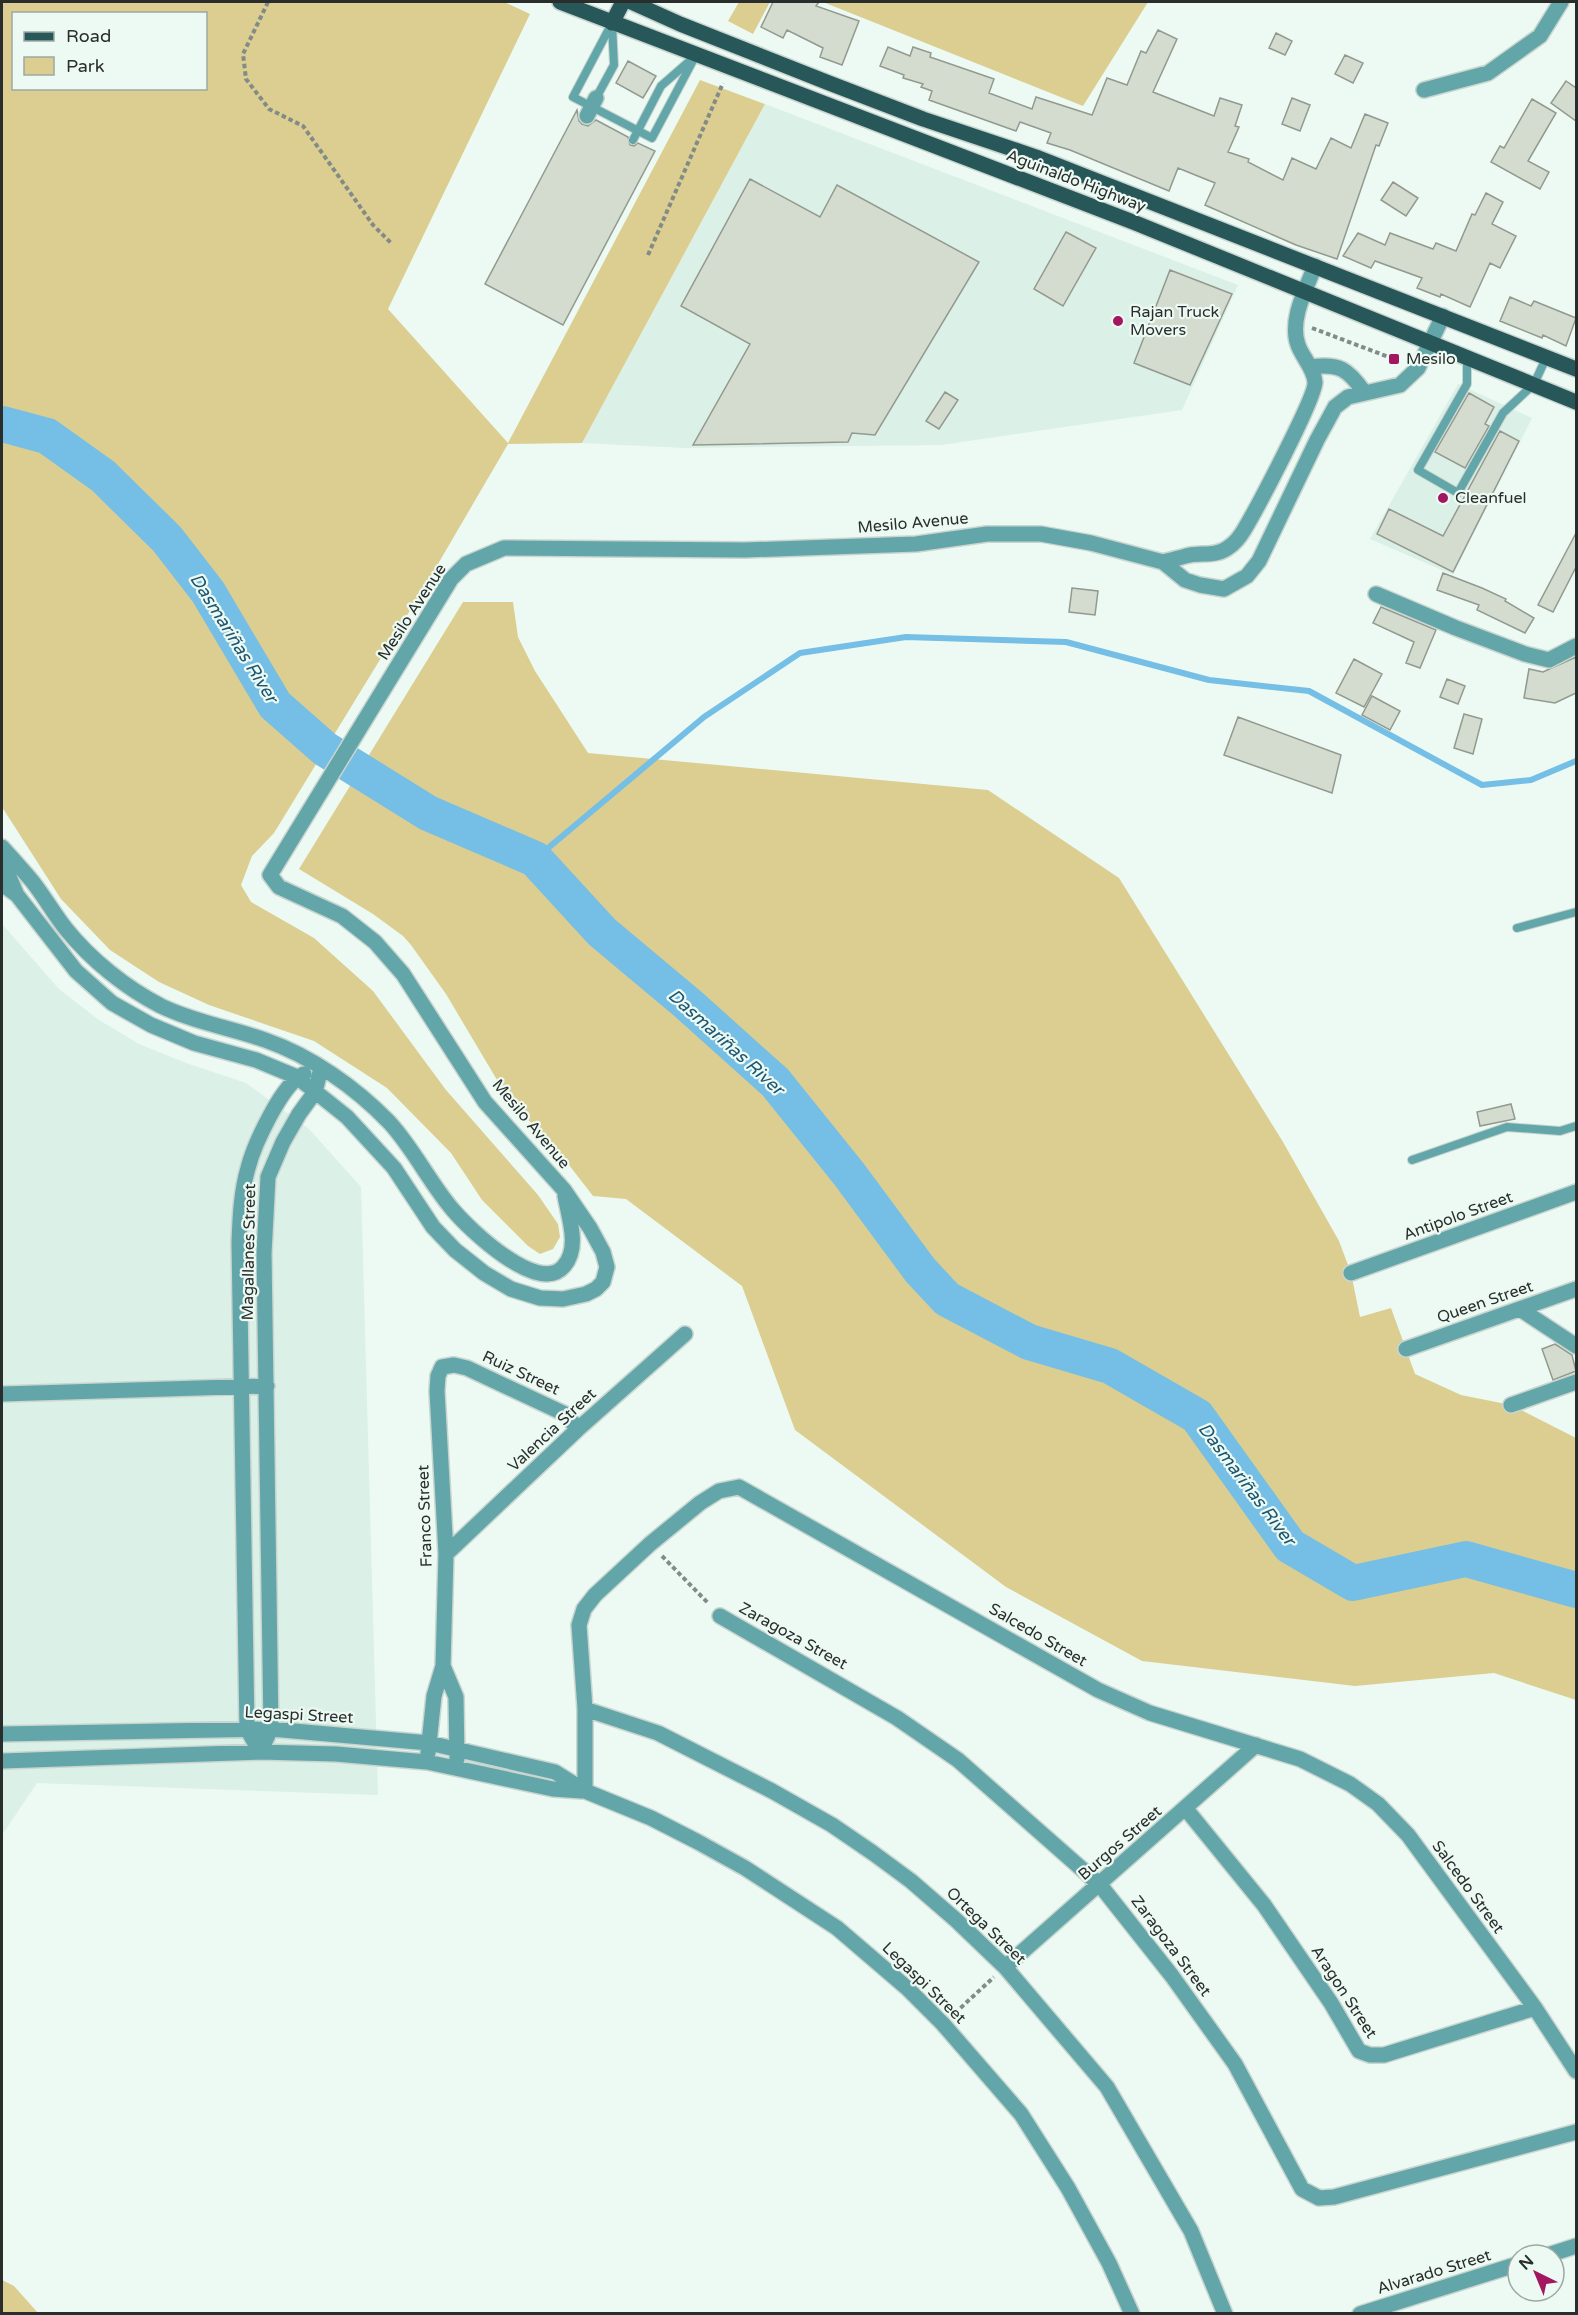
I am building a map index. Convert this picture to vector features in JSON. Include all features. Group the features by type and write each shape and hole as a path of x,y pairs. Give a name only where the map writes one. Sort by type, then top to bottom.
{"main road":[{"name":"Aguinaldo Highway","path":"560,2 1122,218 1576,402"},
{"path":"612,23 623,2"},
{"name":"Aguinaldo Highway","path":"631,2 680,24 891,107 1036,157 1576,369"}],"street":[{"path":"1424,90 1488,73 1540,36 1561,2"},
{"name":"Mesilo Avenue","path":"1163,562 1192,555 1218,553 1229,547 1243,532 1313,393 1315,382 1311,367 1297,342 1296,321 1316,266"},
{"name":"Mesilo Avenue","path":"2,860 17,895 76,971 112,1003 151,1025 194,1043 256,1060 297,1077 347,1117 371,1141 394,1168 434,1227 455,1250 484,1273 511,1289 540,1298 563,1299 585,1294 596,1289 603,1282 607,1267 603,1252 590,1228 564,1191 485,1102 403,974 375,942 342,916 279,887 270,875 452,579 466,564 504,548 745,550 916,544 987,534 1041,534 1091,543 1163,562 1185,580 1224,589 1247,576 1259,561 1335,407 1348,397 1400,385 1418,368 1443,316"},
{"path":"1311,367 1325,365 1340,367 1354,378 1364,392"},
{"path":"1296,429 1317,440"},
{"path":"1376,594 1525,654 1549,660 1576,646"},
{"name":"Mesilo Avenue","path":"2,847 79,943 125,983 161,1006 204,1022 265,1040 294,1052 364,1097 414,1153 452,1209 472,1230 522,1268 552,1275 562,1269 569,1260 573,1250 564,1191"},
{"name":"Mesilo Avenue","path":"2,885 17,895"},
{"path":"297,1077 321,1068"},
{"name":"Magallanes Street","path":"260,1752 272,1729 264,1253 268,1177 298,1114 315,1092 321,1068"},
{"name":"Magallanes Street","path":"260,1752 247,1729 239,1242 241,1204 248,1167 263,1132 279,1101 297,1077"},
{"name":"Antipolo Street","path":"1351,1273 1576,1192"},
{"name":"Queen Street","path":"1406,1349 1576,1288"},
{"path":"1520,1309 1576,1346"},
{"name":"Valencia Street","path":"446,1554 578,1429 685,1334"},
{"name":"Ruiz Street","path":"442,1366 454,1365 467,1368 565,1414 578,1429"},
{"name":"Franco Street","path":"427,1762 434,1696 443,1666 446,1554 437,1391 438,1376 442,1366"},
{"path":"1511,1405 1576,1382"},
{"path":"2,1394 267,1386"},
{"name":"Salcedo Street","path":"585,1791 585,1709 579,1625 584,1609 595,1595 650,1544 700,1503 719,1491 739,1487 1098,1690 1150,1713 1300,1759 1350,1784 1377,1804 1408,1835 1535,2008 1576,2071"},
{"name":"Zaragoza Street","path":"720,1616 897,1718 958,1760 1100,1884 1172,1976 1235,2064 1302,2188 1310,2193 1319,2198 1334,2197 1576,2132"},
{"name":"Franco Street","path":"443,1666 456,1697 458,1749 456,1768"},
{"name":"Ortega Street","path":"585,1709 667,1738 772,1791 832,1825 911,1881 1005,1967 1107,2087 1191,2231 1225,2313"},
{"name":"Legaspi Street","path":"2,1734 272,1729 429,1743 555,1772 585,1791 651,1818 698,1842 837,1928 907,1988 943,2024 1021,2114 1068,2188 1104,2253 1132,2313"},
{"name":"Burgos Street","path":"1005,1967 1256,1745"},
{"name":"Legaspi Street","path":"2,1761 260,1752 336,1754 427,1762 553,1790 585,1791"},
{"name":"Aragon Street","path":"1186,1809 1264,1905 1331,2003 1359,2051 1370,2055 1384,2055 1535,2008"},
{"name":"Alvarado Street","path":"1360,2313 1506,2268"}],"lane":[{"path":"612,23 573,97 652,138 696,55"},
{"path":"592,107 614,65 612,23"},
{"path":"633,140 661,86 696,55"},
{"path":"1467,358 1467,384 1418,470 1458,493 1503,413 1534,384 1547,356"},
{"path":"1517,928 1576,912"},
{"path":"1412,1160 1507,1127 1560,1131 1576,1126"}],"path":[{"path":"268,2 243,54 246,79 269,109 303,126 373,225 392,244"},
{"path":"648,255 722,87 728,68"},
{"path":"1312,328 1394,359"},
{"path":"650,1544 720,1616"},
{"path":"943,2024 1005,1967"}],"shaded area":[{"path":"765,104 1238,285 1182,410 941,445 686,448 582,443"},
{"name":"Cleanfuel","path":"1458,384 1532,418 1453,575 1370,539"},
{"path":"2,924 59,989 99,1020 139,1044 246,1083 309,1129 361,1187 378,1795 37,1783 2,1835"}],"green space":[{"path":"2,2 504,2 530,14 388,309 508,443 700,80 765,104 582,443 508,444 428,581 274,833 252,856 241,885 251,902 314,938 373,991 446,1090 538,1195 558,1224 560,1237 553,1249 540,1254 528,1246 482,1200 451,1153 387,1088 314,1041 209,1005 159,982 110,950 61,899 2,807"},
{"path":"739,2 770,2 753,34 728,21"},
{"path":"823,2 1148,2 1083,106"},
{"path":"463,602 513,602 518,637 535,671 588,753 988,790 1119,878 1283,1142 1339,1241 1351,1273 1360,1317 1391,1308 1415,1374 1461,1395 1511,1405 1576,1438 1576,1700 1494,1673 1355,1686 1142,1661 1006,1587 795,1430 742,1286 626,1199 593,1196 552,1143 519,1111 503,1090 446,994 403,936 373,914 299,869"},
{"path":"2,2280 14,2286 38,2313 2,2313"}],"building":[{"path":"773,2 819,2 816,6 859,21 842,65 820,57 823,48 787,30 783,38 761,27"},
{"path":"1158,30 1177,39 1153,92 1214,116 1220,98 1242,105 1235,126 1239,127 1228,152 1249,159 1248,162 1283,180 1292,158 1316,169 1331,138 1351,148 1365,114 1388,123 1379,146 1376,145 1337,259 1296,245 1205,205 1215,183 1178,168 1169,191 1070,150 1047,143 1051,133 1020,122 1016,131 929,100 932,91 921,87 923,84 903,78 904,75 880,66 888,47 910,56 913,47 931,53 930,57 994,79 989,93 1032,109 1036,97 1092,115 1107,78 1127,85 1141,51 1146,53"},
{"path":"1276,33 1292,41 1285,55 1269,48"},
{"path":"1345,55 1363,63 1353,83 1335,74"},
{"path":"628,61 656,76 643,98 616,83"},
{"path":"1566,81 1576,88 1576,121 1551,103"},
{"path":"1292,98 1310,105 1300,131 1282,124"},
{"path":"1532,99 1556,113 1528,161 1549,172 1540,189 1491,162 1500,146 1504,148"},
{"path":"577,110 579,121 582,124 588,126 596,120 628,137 630,145 634,146 638,143 655,151 563,325 485,284"},
{"path":"750,179 820,217 837,185 979,262 875,435 852,433 848,442 693,445 750,344 681,306"},
{"path":"1393,182 1418,198 1406,216 1381,200"},
{"path":"1486,193 1503,202 1492,224 1516,236 1500,268 1490,263 1470,307 1441,294 1440,297 1417,288 1422,278 1375,261 1371,268 1343,256 1358,233 1385,245 1390,233 1433,249 1436,243 1456,251 1472,214 1475,215"},
{"path":"1066,232 1096,248 1063,306 1034,289"},
{"path":"1170,270 1232,294 1190,385 1134,363"},
{"path":"1510,297 1531,306 1534,301 1576,318 1566,346 1543,335 1542,338 1500,321"},
{"path":"945,392 958,400 939,429 926,421"},
{"path":"1469,393 1494,407 1485,424 1489,426 1465,468 1435,452"},
{"path":"1500,431 1519,441 1453,572 1377,534 1389,509 1443,536"},
{"path":"1576,533 1576,567 1553,612 1538,605"},
{"path":"1443,573 1506,599 1505,601 1534,618 1525,633 1477,610 1479,605 1437,590"},
{"path":"1072,588 1098,591 1095,615 1069,612"},
{"path":"1381,607 1436,630 1420,668 1406,663 1414,642 1373,623"},
{"path":"1576,657 1576,693 1555,703 1524,698 1529,669 1543,672"},
{"path":"1354,659 1382,674 1364,707 1336,693"},
{"path":"1447,679 1465,686 1458,704 1440,697"},
{"path":"1372,696 1400,711 1390,730 1362,715"},
{"path":"1464,714 1482,719 1473,754 1454,748"},
{"path":"1238,717 1341,755 1332,793 1224,755"},
{"path":"1511,1104 1515,1119 1480,1126 1477,1112"},
{"path":"1555,1344 1572,1355 1576,1371 1553,1380 1542,1349"}],"waterway":[{"name":"Dasmariñas River","path":"2,424 47,436 103,476 167,539 208,592 275,705 325,749 428,813 535,859 602,932 688,1004 775,1082 849,1174 920,1270 947,1299 1029,1342 1110,1366 1197,1416 1290,1546 1353,1583 1466,1559 1576,1590"},
{"path":"535,859 704,717 800,653 906,637 1066,642 1209,680 1309,691 1482,785 1531,780 1576,761"}],"place":[{"name":"Rajan Truck Movers","path":"1118,321"},
{"name":"Mesilo","path":"1394,359"},
{"name":"Cleanfuel","path":"1443,498"}]}
